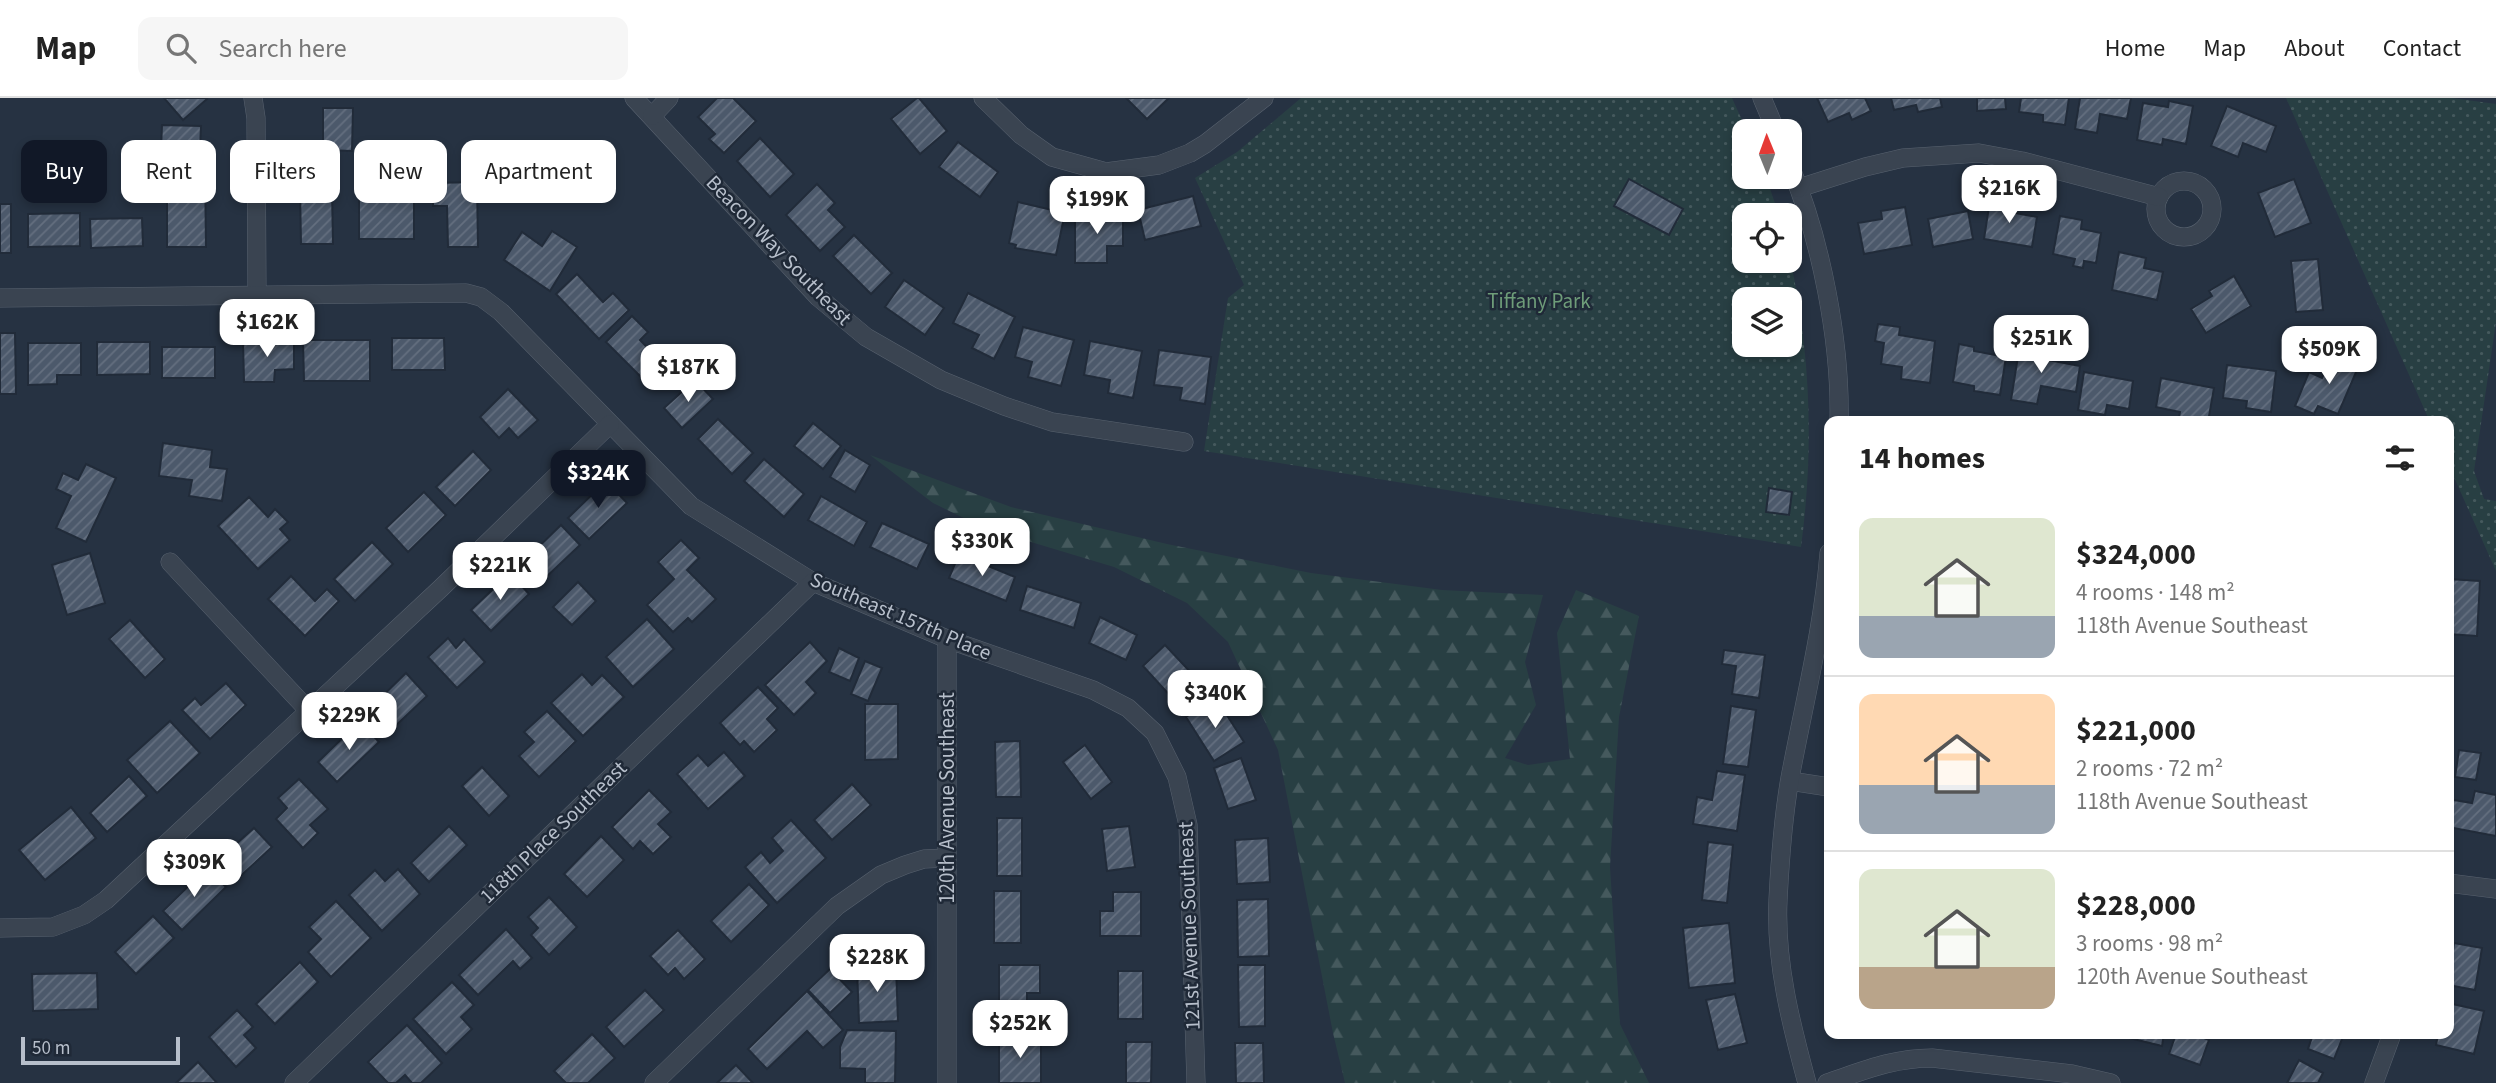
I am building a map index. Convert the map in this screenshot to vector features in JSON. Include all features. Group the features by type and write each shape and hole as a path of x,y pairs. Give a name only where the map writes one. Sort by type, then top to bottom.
{"street":[{"path":"0,298 257,295 256,118 253,98"},
{"name":"Beacon Way Southeast","path":"634,98 818,297 866,337 941,380 1052,422 1184,442"},
{"path":"652,116 669,98"},
{"path":"983,98 1021,135 1052,157 1106,172 1159,165 1191,153 1264,98"},
{"path":"1762,98 1771,119"},
{"path":"1802,187 1903,158 1979,152 2159,197"},
{"path":"1800,189 1832,325 1842,416"},
{"name":"Southeast 157th Place","path":"257,295 466,293 481,297 501,312 691,506 813,582 947,639 1094,691 1128,708 1156,733"},
{"path":"0,928 53,927 84,915 106,900 441,588 610,424"},
{"path":"170,562 308,709"},
{"name":"118th Place Southeast","path":"294,1083 813,582"},
{"path":"1807,1083 1790,1019 1780,952 1778,902 1790,782 1824,597"},
{"name":"120th Avenue Southeast","path":"947,639 947,1083"},
{"name":"121st Avenue Southeast","path":"1156,733 1177,776 1188,825 1196,1083"},
{"path":"1790,782 1824,787"},
{"path":"654,1083 837,905 881,875 905,864 924,859 946,858"},
{"path":"2454,884 2496,889"},
{"path":"2374,1083 2390,1039"},
{"path":"1827,1083 1895,1060 1912,1058 2072,1074 2111,1083"}],"green space":[{"name":"Tiffany Park","path":"1301,98 1732,98 1742,119 1732,119 1732,189 1770,189 1775,203 1732,203 1732,273 1793,273 1796,287 1732,287 1732,357 1802,357 1802,330 1809,438 1801,547 1204,451 1228,298 1244,285 1195,178 1237,152"},
{"path":"2286,98 2452,98 2496,104 2496,322 2474,471 2484,499 2496,501 2496,571 2454,477 2454,416 2427,416"},
{"path":"870,455 1011,507 1167,544 1311,573 1442,590 1543,595 1525,662 1536,705 1505,758 1528,765 1570,759 1557,633 1576,590 1639,616 1619,717 1610,867 1620,1024 1649,1083 1345,1083 1278,750 1228,642 1187,603 1114,567 984,528 933,503"}],"building":[{"path":"164,98 206,98 207,99 183,120"},
{"path":"717,98 733,98 756,121 724,153 709,139 715,134 698,117"},
{"path":"917,98 947,131 920,154 891,119"},
{"path":"1126,98 1169,98 1147,119"},
{"path":"1817,98 1865,98 1871,111 1852,120 1849,113 1828,122"},
{"path":"1891,98 1940,98 1942,107 1918,112 1916,105 1894,110"},
{"path":"1977,98 2005,98 2006,109 1977,111"},
{"path":"2021,98 2069,98 2065,125 2043,122 2043,115 2019,112"},
{"path":"2080,98 2131,98 2127,119 2100,114 2097,133 2075,129"},
{"path":"2169,101 2193,106 2186,144 2163,139 2162,145 2137,140 2143,103 2168,107"},
{"path":"2227,106 2276,126 2266,152 2243,143 2238,157 2211,146"},
{"path":"323,108 353,108 352,151 340,151 340,140 323,140"},
{"path":"162,125 201,126 200,140 161,140"},
{"path":"760,138 794,174 770,197 737,161"},
{"path":"958,142 998,172 980,197 939,167"},
{"path":"1629,179 1683,209 1669,235 1614,206"},
{"path":"2294,179 2311,223 2275,237 2258,193"},
{"path":"461,182 461,203 477,203 478,247 448,247 447,206 433,206 433,203 447,203 447,183"},
{"path":"817,184 835,203 828,210 845,227 820,251 786,215"},
{"path":"1193,196 1201,226 1145,240 1138,210"},
{"path":"1990,200 2016,205 2015,213 2037,217 2032,247 1984,239"},
{"path":"1018,202 1065,213 1056,255 1015,248 1016,245 1009,243"},
{"path":"167,203 205,203 206,247 167,247"},
{"path":"300,203 332,203 333,244 301,244"},
{"path":"359,203 414,203 414,239 359,239"},
{"path":"0,204 11,204 11,253 0,253"},
{"path":"1905,207 1912,245 1864,254 1858,223 1882,219 1881,211"},
{"path":"1968,211 1973,239 1933,247 1928,219"},
{"path":"80,213 80,246 28,247 28,214"},
{"path":"1075,213 1123,213 1123,246 1107,246 1107,263 1075,263"},
{"path":"2060,216 2082,220 2081,229 2101,233 2096,263 2084,261 2083,268 2073,266 2075,259 2053,254"},
{"path":"142,218 143,246 91,248 90,219"},
{"path":"552,231 577,247 550,291 504,260 522,232 542,246"},
{"path":"854,235 892,273 871,294 833,256"},
{"path":"2119,252 2146,258 2144,268 2163,272 2157,300 2112,290"},
{"path":"2318,259 2323,310 2296,312 2291,261"},
{"path":"577,274 603,302 613,293 629,310 599,339 556,294"},
{"path":"2234,276 2251,306 2206,333 2191,309 2212,296 2209,291"},
{"path":"904,280 944,308 925,335 885,307"},
{"path":"968,293 1015,317 994,359 972,348 979,335 953,323"},
{"path":"632,316 648,332 640,340 662,363 644,380 606,342"},
{"path":"1878,324 1900,327 1899,335 1935,341 1930,383 1901,379 1902,367 1881,364 1884,343 1875,341"},
{"path":"1023,327 1074,340 1061,386 1028,377 1032,362 1015,357"},
{"path":"0,333 15,333 16,394 0,394"},
{"path":"392,338 444,338 445,370 392,370"},
{"path":"294,340 294,369 275,370 274,382 244,382 243,341"},
{"path":"303,340 370,340 370,381 304,381"},
{"path":"1090,341 1142,351 1133,398 1108,393 1110,380 1084,375"},
{"path":"97,342 150,342 150,374 97,375"},
{"path":"28,343 81,343 81,375 57,375 57,384 28,385"},
{"path":"1959,344 1974,347 1974,351 2006,357 2000,395 1974,391 1974,386 1953,382"},
{"path":"162,347 215,347 215,378 162,378"},
{"path":"2033,347 2050,350 2048,360 2080,366 2076,392 2041,386 2037,404 2011,400 2019,350 2032,352"},
{"path":"1159,350 1211,357 1205,404 1180,400 1182,388 1154,385"},
{"path":"2334,351 2360,363 2338,414 2318,406 2314,414 2295,406 2309,372 2322,378"},
{"path":"2227,365 2276,371 2271,412 2246,408 2247,401 2223,398"},
{"path":"2084,372 2133,381 2129,409 2107,405 2105,415 2078,410"},
{"path":"2161,378 2214,388 2209,416 2179,416 2180,412 2156,407"},
{"path":"695,380 713,399 682,428 664,408"},
{"path":"508,389 538,420 518,438 509,428 499,438 480,417"},
{"path":"718,419 753,453 732,474 698,439"},
{"path":"813,423 841,446 823,469 794,446"},
{"path":"163,443 212,450 210,467 227,469 222,501 189,496 192,480 159,476"},
{"path":"845,450 870,465 855,492 830,477"},
{"path":"473,451 491,470 455,506 436,487"},
{"path":"764,459 804,494 784,517 744,481"},
{"path":"86,464 116,478 86,542 56,528 71,496 56,489 63,473 78,480"},
{"path":"606,481 627,503 589,539 568,518"},
{"path":"1769,488 1792,492 1789,515 1766,512"},
{"path":"424,492 446,515 408,552 386,528"},
{"path":"821,496 867,522 854,546 808,520"},
{"path":"249,497 268,517 275,509 288,522 280,529 290,540 258,569 218,526"},
{"path":"882,523 929,544 917,569 870,547"},
{"path":"561,525 580,545 543,580 524,561"},
{"path":"681,540 699,558 687,570 716,599 692,622 688,618 673,632 647,605 674,579 658,562"},
{"path":"372,542 393,564 355,601 334,579"},
{"path":"90,553 105,603 67,615 52,565"},
{"path":"959,554 1015,577 1006,601 949,578"},
{"path":"510,573 529,594 491,631 471,610"},
{"path":"291,576 315,601 327,589 339,601 305,636 268,599"},
{"path":"2454,579 2480,581 2477,636 2454,634"},
{"path":"578,582 596,601 572,625 553,607"},
{"path":"1027,586 1081,603 1074,628 1020,610"},
{"path":"1100,617 1137,635 1126,660 1089,643"},
{"path":"647,619 674,649 633,687 606,657"},
{"path":"130,620 165,659 145,678 109,639"},
{"path":"448,638 456,648 464,639 485,662 457,688 428,657"},
{"path":"810,642 827,661 806,682 816,693 794,715 765,685"},
{"path":"1165,645 1196,678 1174,700 1143,666"},
{"path":"839,648 859,658 850,681 829,672"},
{"path":"1724,650 1765,655 1759,698 1732,694 1736,666 1722,664"},
{"path":"865,661 882,668 868,701 851,694"},
{"path":"406,673 427,696 389,732 368,710"},
{"path":"582,674 592,685 602,675 624,697 583,736 551,703"},
{"path":"226,683 246,705 210,739 182,710 195,698 201,705"},
{"path":"758,687 778,708 767,719 777,730 754,752 744,741 740,745 720,723"},
{"path":"1216,698 1244,742 1214,761 1186,717"},
{"path":"865,704 898,704 898,759 865,760"},
{"path":"1731,706 1756,710 1748,767 1723,764"},
{"path":"547,711 576,741 539,777 519,756 534,742 524,732"},
{"path":"170,721 200,753 157,793 127,760"},
{"path":"360,721 379,742 337,782 318,762"},
{"path":"1020,741 1021,797 996,797 995,742"},
{"path":"1085,745 1112,782 1091,799 1063,762"},
{"path":"2459,750 2481,753 2476,780 2455,777"},
{"path":"724,752 745,776 708,809 677,774 698,755 708,766"},
{"path":"1241,758 1256,800 1228,809 1214,768"},
{"path":"482,767 509,796 489,816 462,786"},
{"path":"1717,771 1745,775 1737,831 1693,824 1697,797 1712,800"},
{"path":"129,776 147,796 107,832 90,813"},
{"path":"299,779 328,809 310,825 318,833 303,848 276,819 287,808 278,798"},
{"path":"852,784 871,805 832,840 814,820"},
{"path":"649,790 671,812 658,824 671,837 653,854 640,841 633,849 612,827"},
{"path":"2475,791 2496,795 2496,836 2454,828 2454,800 2472,803"},
{"path":"71,807 96,838 45,880 19,850"},
{"path":"997,818 1022,818 1022,876 997,876"},
{"path":"791,820 826,858 777,903 745,867 761,852 770,863 783,851 772,838"},
{"path":"449,826 467,845 429,882 411,863"},
{"path":"1129,826 1135,867 1107,871 1102,829"},
{"path":"254,828 272,847 234,882 216,862"},
{"path":"601,836 624,860 587,897 564,874"},
{"path":"1268,838 1270,882 1237,884 1235,840"},
{"path":"1708,842 1733,845 1727,903 1702,900"},
{"path":"207,868 226,887 182,930 163,911"},
{"path":"398,869 420,894 382,931 349,895 375,870 385,881"},
{"path":"749,884 769,905 731,942 711,921"},
{"path":"994,891 1021,891 1021,943 994,943"},
{"path":"1113,892 1141,892 1141,936 1100,936 1100,911 1113,911"},
{"path":"549,897 577,927 549,955 531,935 538,928 528,917"},
{"path":"1268,899 1269,956 1238,957 1237,900"},
{"path":"336,901 371,938 331,977 308,952 321,939 309,927"},
{"path":"153,916 174,938 136,974 115,952"},
{"path":"1729,923 1735,983 1689,988 1683,928"},
{"path":"506,929 532,958 520,969 513,961 478,995 459,975"},
{"path":"678,930 705,959 684,979 675,968 668,975 650,956"},
{"path":"2454,943 2482,948 2475,990 2454,986"},
{"path":"300,962 318,982 275,1024 256,1004"},
{"path":"999,965 1040,965 1040,993 1027,993 1027,1022 999,1022"},
{"path":"1238,965 1265,965 1265,1026 1239,1027"},
{"path":"896,966 898,1021 859,1023 857,967"},
{"path":"830,969 852,992 830,1013 808,990"},
{"path":"1118,971 1143,971 1143,1019 1118,1019"},
{"path":"97,973 98,1009 33,1011 32,974"},
{"path":"452,982 474,1005 461,1017 472,1029 446,1054 413,1019"},
{"path":"645,990 664,1010 624,1047 606,1027"},
{"path":"807,991 843,1030 823,1048 807,1031 767,1069 748,1049"},
{"path":"1735,994 1747,1043 1718,1050 1706,1000"},
{"path":"2454,1004 2484,1011 2474,1054 2436,1045 2437,1039 2454,1039"},
{"path":"237,1010 253,1027 244,1035 256,1048 236,1067 209,1037"},
{"path":"407,1025 442,1063 421,1083 412,1083 405,1075 396,1083 388,1083 368,1062"},
{"path":"847,1030 896,1031 895,1083 865,1083 865,1069 840,1068 840,1047"},
{"path":"592,1034 615,1058 588,1083 566,1083 554,1071"},
{"path":"999,1037 1041,1037 1041,1083 999,1083"},
{"path":"2133,1039 2163,1039 2162,1046"},
{"path":"2174,1039 2209,1040 2200,1065 2169,1054"},
{"path":"2311,1039 2342,1039 2334,1059 2308,1049"},
{"path":"1126,1042 1152,1042 1151,1083 1126,1083"},
{"path":"1235,1043 1263,1043 1264,1083 1236,1083"},
{"path":"2299,1060 2323,1073 2318,1083 2287,1083"},
{"path":"198,1062 217,1083 176,1083"},
{"path":"736,1065 753,1083 717,1083"}]}
